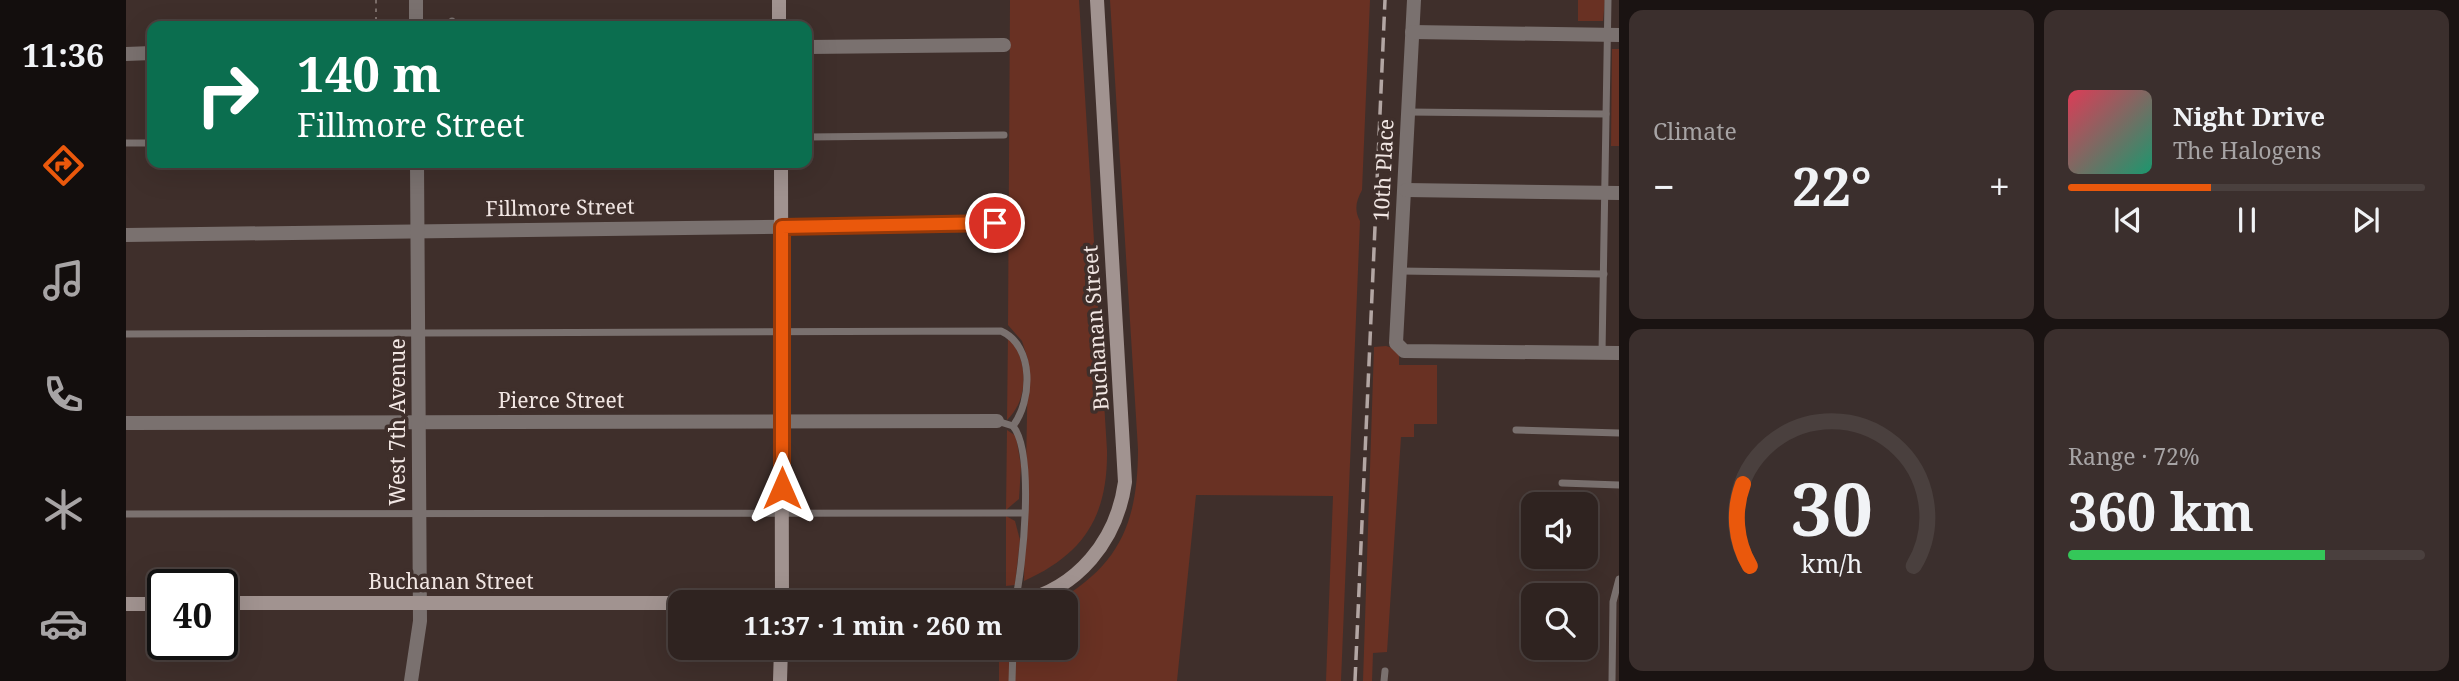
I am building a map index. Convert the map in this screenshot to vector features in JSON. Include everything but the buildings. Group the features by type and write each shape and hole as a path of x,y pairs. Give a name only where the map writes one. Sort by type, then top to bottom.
{"street":[{"path":"416,0 416,21"},
{"path":"779,0 779,21"},
{"name":"Buchanan Street","path":"1050,590 1090,562 1113,526 1125,482 1097,0"},
{"name":"10th Place","path":"1414,0 1396,343 1404,351 1602,353"},
{"path":"1412,32 1613,35"},
{"path":"812,47 1004,45"},
{"path":"126,54 147,53"},
{"name":"West 7th Avenue","path":"411,681 418,647 419,603 417,168"},
{"path":"781,168 782,590"},
{"path":"1406,190 1612,193"},
{"name":"Fillmore Street","path":"126,234 995,223"},
{"path":"1602,353 1619,353"},
{"name":"Pierce Street","path":"126,423 997,421"},
{"name":"Buchanan Street","path":"238,603 668,603"},
{"path":"126,604 147,604"},
{"path":"780,681 781,660"}],"lane":[{"path":"1602,353 1604,274 1612,193 1606,114 1613,35 1608,0"},
{"path":"1408,112 1606,114"},
{"path":"812,136 1003,135"},
{"path":"126,143 147,143"},
{"path":"1398,271 1604,274"},
{"path":"126,334 1001,331 1016,340 1025,364 1023,408 1013,426"},
{"path":"997,421 1013,426 1024,446 1018,590"},
{"path":"1516,430 1619,433"},
{"path":"1562,483 1619,485"},
{"path":"126,514 1023,513"},
{"path":"1612,681 1613,602 1619,579"},
{"path":"1012,681 1013,660"},
{"path":"1384,681 1385,671"}],"path":[{"path":"376,0 376,21"}],"shaded area":[{"path":"1010,0 1079,0 1107,450 1103,495 1088,530 1077,545 1062,558 1024,581 1028,360 1022,341 1008,325"},
{"path":"1110,0 1370,0 1362,190 1356,206 1360,221 1341,681 1326,681 1333,496 1196,495 1177,681 999,681 999,660 1078,660 1078,590 1074,590 1110,557 1121,539 1134,498 1138,449"},
{"path":"1578,0 1605,0 1603,21 1578,21"},
{"path":"1612,49 1619,49 1619,146 1611,146"},
{"path":"1008,336 1020,356 1024,378 1020,401 1007,420"},
{"path":"1386,346 1399,350 1399,365 1437,365 1437,424 1414,424 1414,437 1401,437 1387,652 1373,653 1372,681 1363,681 1374,347"},
{"path":"1007,430 1016,436 1021,466 1019,499 1006,510"},
{"path":"1006,516 1015,521 1020,540 1015,585 1006,586"}],"railway":[{"path":"1355,681 1385,0"}],"route":[{"path":"782,488 782,227 995,223"}]}
